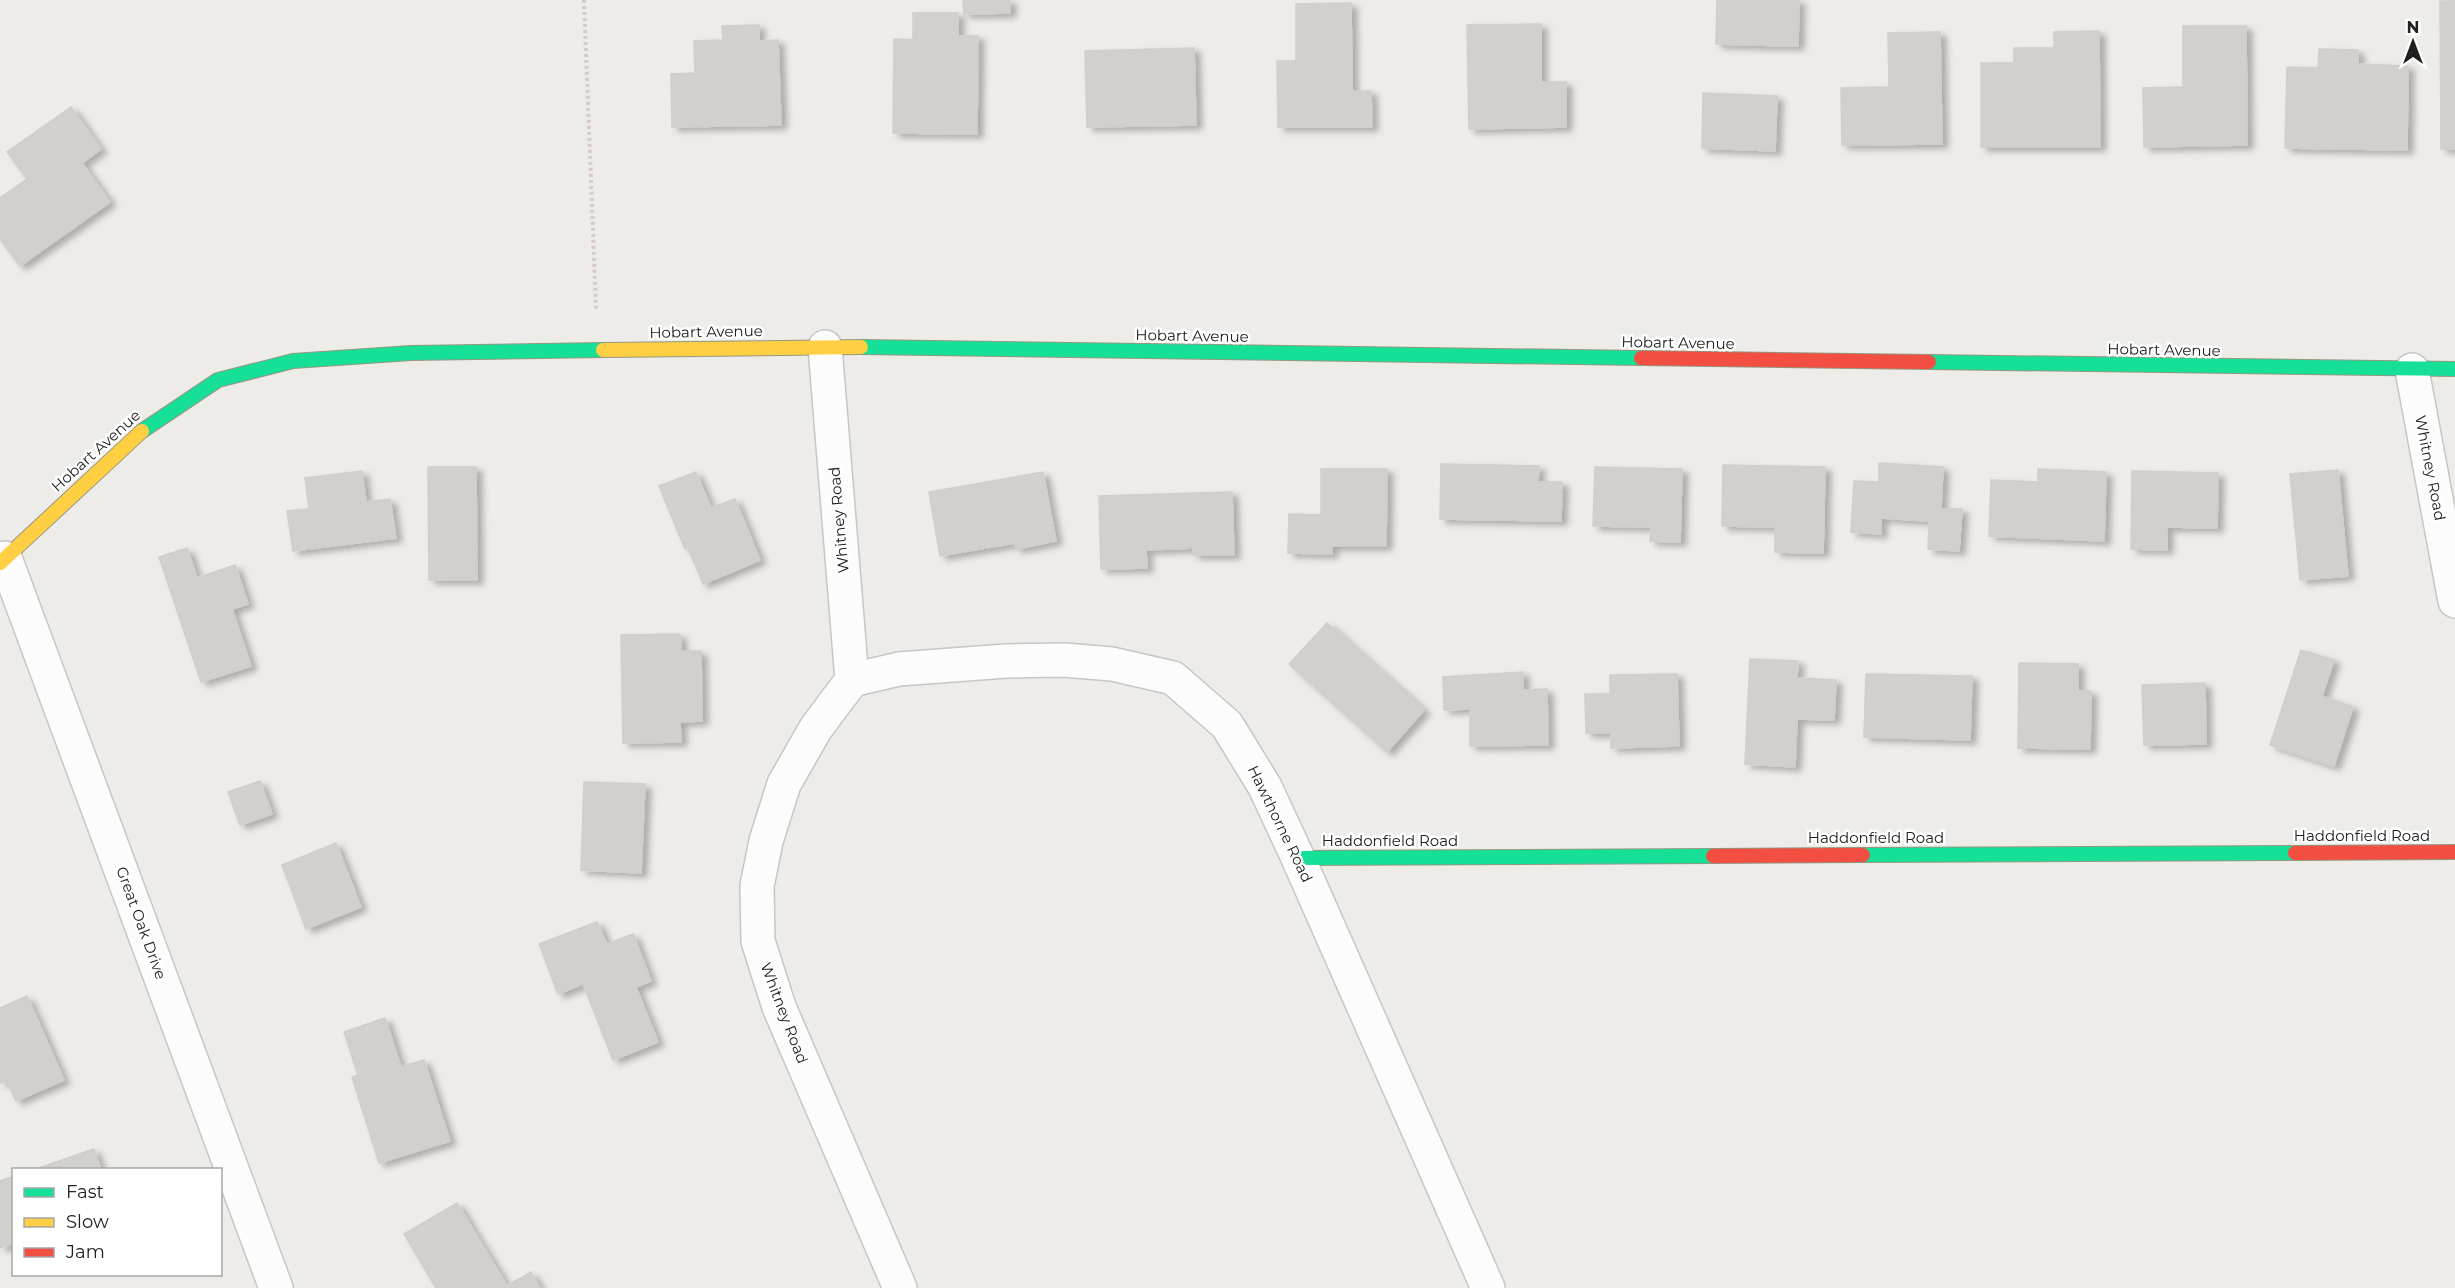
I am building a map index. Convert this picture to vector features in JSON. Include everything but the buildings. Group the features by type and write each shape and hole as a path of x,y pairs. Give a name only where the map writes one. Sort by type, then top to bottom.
{"street":[{"name":"Hobart Avenue","path":"3,561 148,425 218,380 293,361 411,353 825,347 2455,369"},
{"name":"Whitney Road","path":"825,347 852,680 816,728 784,784 766,841 757,886 758,941 779,1007 900,1288"},
{"name":"Whitney Road","path":"2412,370 2455,601"},
{"name":"Great Oak Drive","path":"3,561 276,1288"},
{"name":"Hawthorne Road","path":"852,680 921,667 1006,661 1064,660 1113,664 1173,678 1227,725 1264,787 1298,858 1488,1288"},
{"name":"Haddonfield Road","path":"1298,858 2455,852"}],"path":[{"path":"584,0 596,309"}],"traffic: fast":[{"path":"861,347 1641,358"},
{"path":"142,431 218,380 293,361 411,353 603,350"},
{"path":"1929,362 2455,369"},
{"path":"1863,855 2295,853"},
{"path":"1298,858 1713,856"}],"traffic: slow":[{"path":"603,350 861,347"},
{"path":"0,563 142,431"}],"traffic: jam":[{"path":"1641,358 1929,362"},
{"path":"2295,853 2455,852"},
{"path":"1713,856 1863,855"}]}
